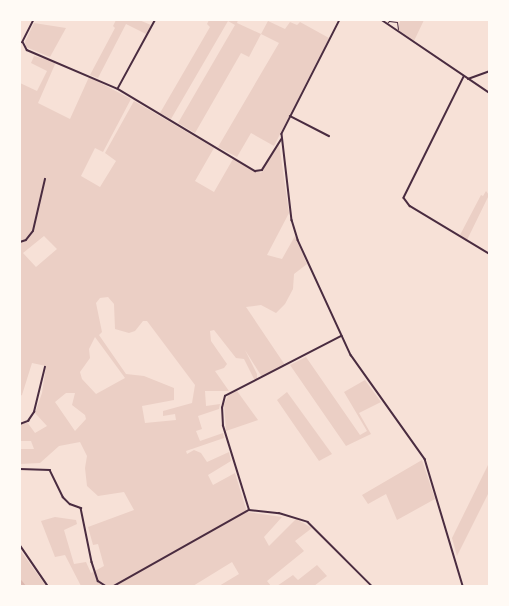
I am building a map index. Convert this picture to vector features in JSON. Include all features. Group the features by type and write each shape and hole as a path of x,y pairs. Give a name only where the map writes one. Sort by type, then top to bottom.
{"street":[{"path":"34,20 24,38 24,46 29,52 57,61 118,89 255,171 262,170 281,139 290,116 340,20"},
{"path":"118,89 155,20"},
{"path":"382,20 489,93"},
{"path":"468,80 489,71"},
{"path":"464,77 404,198 410,206 489,254"},
{"path":"290,116 329,136"},
{"path":"281,139 294,231 341,336 361,372 420,450 429,468 463,586"},
{"path":"20,242 26,240 33,231 45,179"},
{"path":"249,510 223,426 222,408 225,396 341,336"},
{"path":"20,423 28,421 34,412 45,367"},
{"path":"20,469 50,470 63,497 70,504 81,508 92,562 98,580 106,586"},
{"path":"114,586 249,510 279,513 308,522 372,586"},
{"path":"20,545 48,586"}],"lane":[{"path":"387,24 389,21 397,22 399,25 397,31"}],"shaded area":[{"path":"116,20 139,20 151,25 146,34 126,24 98,78 90,75 115,28 113,26"},
{"path":"209,20 238,20 237,23 261,34 249,57 241,53 195,133 178,123 235,25 228,21 171,119 160,113 210,27 207,24"},
{"path":"391,20 424,20 414,41 398,30 400,21"},
{"path":"268,21 285,29 290,22 297,25 300,22 329,38 274,146 251,133 237,157 218,147 279,43 261,34"},
{"path":"34,23 66,28 50,57 26,47 25,42"},
{"path":"34,56 56,62 38,103 70,119 89,77 131,99 103,152 95,148 81,176 100,187 116,161 105,153 134,101 214,148 195,181 214,192 233,159 261,173 279,143 289,213 267,255 282,259 295,236 307,264 294,274 293,289 285,304 276,313 261,305 246,307 285,365 262,377 245,350 257,374 257,379 254,379 244,359 236,358 214,330 210,331 211,341 227,364 224,368 215,371 229,391 205,391 206,406 220,404 219,409 198,416 202,429 196,431 200,441 223,433 224,438 186,451 187,454 194,450 201,453 207,462 229,452 231,461 208,475 213,485 235,473 247,512 282,517 264,537 269,546 296,519 312,528 295,541 304,551 267,581 271,586 219,586 239,574 232,562 193,586 81,586 65,555 55,557 41,521 55,517 76,520 77,524 64,530 74,564 86,562 91,573 104,566 98,544 93,545 88,527 134,510 124,492 98,496 87,486 85,468 87,456 80,442 59,446 40,463 20,464 20,449 34,449 31,441 20,441 20,425 27,422 35,433 47,426 35,413 42,393 46,366 32,363 20,396 20,83 37,91 47,71 31,63","holes":["44,236 57,249 36,267 23,253","108,297 114,304 115,329 129,333 135,331 143,321 147,321 195,385 192,403 163,411 163,416 175,414 176,420 145,423 142,406 174,400 174,388 144,376 126,374 99,335 102,332 96,303 100,298","95,337 125,378 96,394 82,379 80,372 90,358 89,349","66,393 75,393 72,405 85,415 86,419 75,431 55,402"]},
{"path":"486,191 489,195 467,240 460,235 481,195 483,196"},
{"path":"306,357 360,435 367,431 344,392 365,380 381,402 359,413 371,434 346,446 290,365"},
{"path":"237,391 258,420 226,431 224,404 229,394"},
{"path":"287,392 332,454 319,461 277,400"},
{"path":"422,460 435,499 397,520 386,494 368,504 362,495"},
{"path":"489,463 489,492 457,556 452,538"},
{"path":"20,550 46,586 20,586"},
{"path":"317,565 327,576 314,586 277,586 293,575 298,580"}],"waterway":[{"path":"20,581 24,586"}]}
